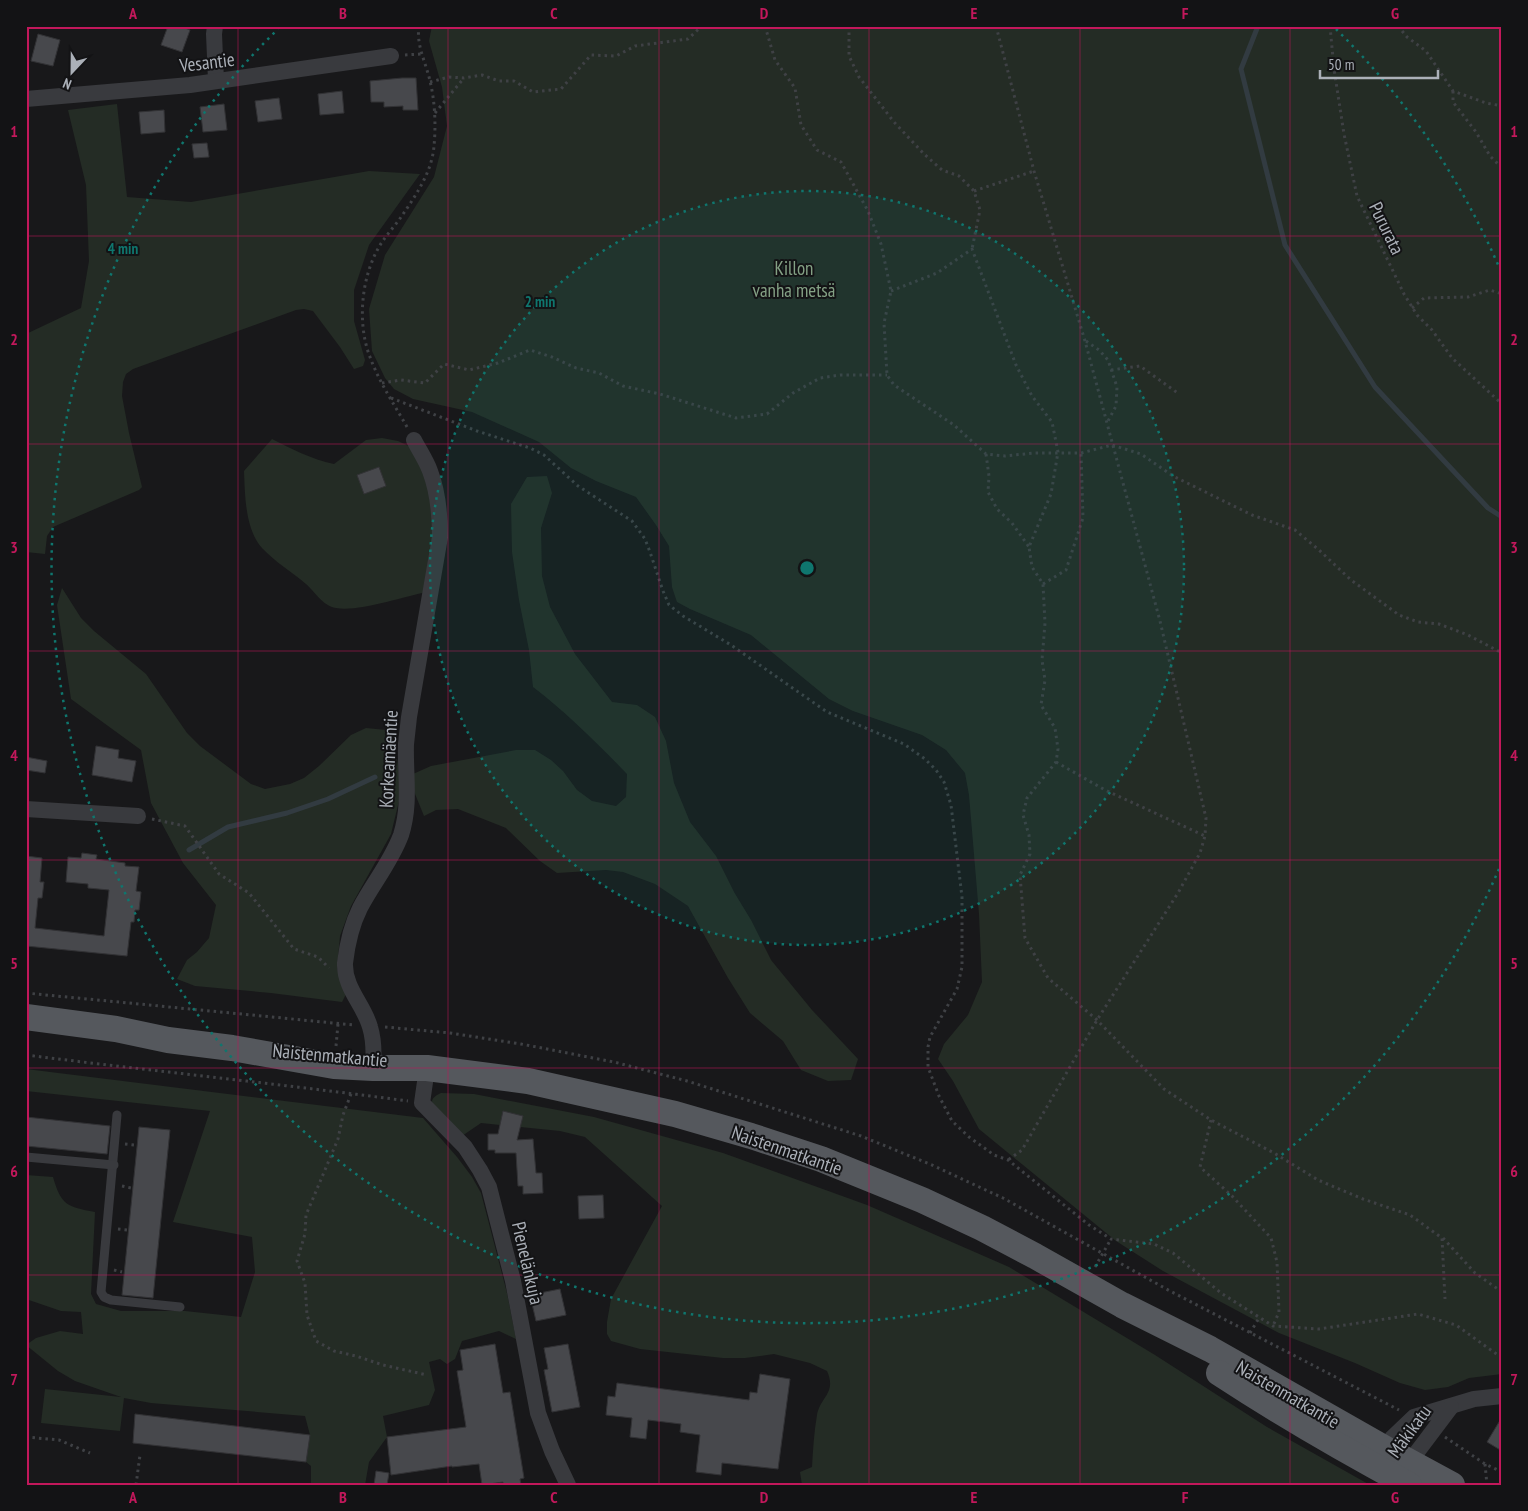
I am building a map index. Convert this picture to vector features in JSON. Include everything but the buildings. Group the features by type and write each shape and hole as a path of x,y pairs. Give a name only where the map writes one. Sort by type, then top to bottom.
{"main road":[{"name":"Naistenmatkantie","path":"26,1017 116,1029 168,1040 232,1048 281,1049 528,1081 676,1114 751,1136 821,1159 922,1200 974,1224 1122,1305 1210,1349 1406,1475 1452,1485"},
{"name":"Naistenmatkantie","path":"26,1034 125,1040 168,1040"}],"street":[{"path":"215,26 216,80"},
{"name":"Vesantie","path":"26,99 181,86 392,56"},
{"name":"Korkeamäentie","path":"374,1062 370,1026 351,990 345,965 359,909 393,853 401,834 408,799 406,744 409,717 440,537 440,520 435,487 430,470 414,440"},
{"path":"26,809 138,816"},
{"path":"422,1103 427,1068"},
{"name":"Pienelänkuja","path":"422,1103 465,1147 489,1187 513,1281 538,1413 552,1452 568,1485"},
{"name":"Mäkikatu","path":"1379,1457 1414,1417 1474,1399 1502,1396"},
{"name":"Mäkikatu","path":"1406,1475 1451,1406"}],"lane":[{"path":"117,1115 101,1292 111,1300 180,1307"},
{"path":"26,1158 114,1164"}],"path":[{"path":"414,440 369,356 364,328 362,299 371,263 379,247 409,205 426,176 434,146 434,114 430,82 421,54 419,26"},
{"path":"430,82 449,76 464,78 482,75 499,81 514,81 533,92 561,89 591,55 616,56 634,46 688,39 702,26"},
{"path":"765,26 775,60 795,88 801,125 817,150 841,162 868,211 881,244 891,291 884,323 887,375 894,385 954,425 986,454 1005,456 1058,452 1081,453 1112,446 1141,454 1172,476 1252,515 1295,530 1352,580 1399,615 1418,622 1439,624 1502,653"},
{"path":"849,26 849,56 860,78 894,122 924,154 942,170 959,176 974,191 980,210 972,249 1016,365 1032,396 1052,422 1058,452 1051,494 1029,547"},
{"path":"996,26 1034,171 1085,341 1160,621 1206,818 1205,836 1200,853 1178,894 1097,1020 1022,1150 1008,1160"},
{"name":"Pururata","path":"1330,26 1334,69 1356,196 1412,308 1432,330 1452,358 1502,404"},
{"path":"1398,26 1407,37 1426,51 1453,91 1453,102 1476,132 1490,156 1502,168"},
{"path":"434,114 464,78"},
{"path":"1453,91 1486,103 1502,106"},
{"path":"974,191 1034,171"},
{"path":"891,291 937,273 972,249"},
{"path":"1412,308 1424,298 1468,297 1490,290 1502,294"},
{"path":"1085,341 1108,360 1117,387 1116,406 1106,424"},
{"path":"382,383 401,380 425,383 444,364 469,370 498,363 530,350 576,368 599,373 623,386 660,394 736,418 767,414 793,393 820,378 840,375 887,375"},
{"path":"1111,370 1140,366 1179,394"},
{"path":"391,398 477,431 530,448 544,455 578,486 632,521 650,552 669,605 683,616 731,644 827,712 904,744 926,759 936,770 944,782 951,805 962,897 962,967 957,989 930,1037 928,1067 939,1096 952,1121 969,1138 994,1155 1008,1160 1089,1225 1111,1239 1154,1244 1173,1253 1221,1293 1273,1326 1319,1328 1418,1314 1456,1325 1502,1358"},
{"path":"1043,584 1066,570 1083,518 1081,453"},
{"path":"986,454 989,476 988,492 997,509 1012,523 1029,547 1032,567 1043,584 1045,623 1042,660 1045,680 1041,705 1055,728 1058,749 1056,762 1027,798 1023,815 1029,835 1030,854 1020,875 1025,938 1048,978 1097,1020 1164,1089 1211,1120 1274,1153 1318,1180 1410,1216 1442,1238 1474,1272 1502,1292"},
{"path":"1056,762 1105,790 1205,836"},
{"path":"138,816 185,826 219,874 249,893 294,949 318,957 351,990"},
{"path":"26,1055 422,1103"},
{"path":"351,1094 343,1115 338,1139 306,1215 305,1234 297,1261 306,1282 307,1315 316,1341 334,1351 427,1375"},
{"path":"1211,1120 1200,1167 1232,1196 1271,1238 1277,1262 1279,1312 1273,1326"},
{"path":"1442,1238 1445,1299"},
{"path":"1104,1253 1111,1239"},
{"path":"1250,1333 1259,1318"},
{"path":"26,1437 59,1440 90,1453"},
{"path":"136,1485 140,1454"},
{"path":"1485,1464 1487,1485"}],"green space":[{"name":"Killon vanha metsä","path":"432,26 1502,26 1502,1374 1469,1378 1448,1387 1425,1390 1400,1383 1279,1333 1163,1271 1116,1241 979,1129 953,1081 938,1059 944,1044 968,1015 982,982 979,914 969,795 965,773 946,750 922,735 853,711 829,699 751,635 677,602 672,587 669,546 636,497 596,481 571,468 539,442 472,412 413,399 394,389 385,378 372,351 369,309 385,255 434,177 447,126 442,87 429,41"},
{"path":"117,104 127,197 191,202 369,171 420,174 369,245 354,290 354,321 365,360 363,366 354,369 313,311 304,309 296,310 133,369 126,374 123,382 122,396 142,487 139,490 53,527 47,536 45,554 26,552 26,334 81,308 89,261 86,185 68,110"},
{"path":"382,438 398,441 417,450 430,483 436,528 426,592 356,608 331,607 323,602 306,584 272,558 256,540 247,511 244,471 272,439 310,457 334,464 366,440"},
{"path":"547,476 552,493 541,528 542,576 550,607 575,654 612,702 637,705 655,717 666,741 674,783 690,822 716,856 771,960 812,1010 858,1059 851,1080 828,1081 801,1070 783,1041 750,1013 688,906 655,884 623,872 606,870 557,873 540,861 506,828 458,809 436,810 424,816 411,784 413,774 431,766 516,750 535,750 551,760 563,771 577,790 592,801 616,806 626,797 627,774 582,729 533,687 529,650 512,552 511,504 527,477"},
{"path":"62,588 81,618 146,674 187,733 200,746 251,784 265,789 290,784 304,778 319,766 351,735 366,728 386,730 392,724 399,773 399,801 391,834 351,906 340,936 337,969 346,994 342,1002 195,986 177,979 187,960 209,938 216,905 183,863 151,803 141,750 71,699 57,605"},
{"path":"26,1069 423,1118 457,1157 481,1193 507,1293 516,1339 499,1331 462,1341 455,1359 447,1364 440,1359 429,1362 435,1390 429,1405 383,1416 387,1437 369,1462 365,1485 311,1485 311,1466 306,1462 310,1435 305,1416 151,1403 124,1398 120,1431 41,1423 45,1389 121,1397 75,1381 58,1371 26,1345 36,1338 60,1331 83,1334 81,1312 61,1311 26,1299 26,1175 53,1177 59,1194 66,1203 95,1212 91,1294 96,1304 121,1311 185,1311 241,1317 255,1272 252,1237 173,1222 210,1111 26,1091"},
{"path":"441,1093 474,1094 594,1117 723,1153 867,1205 1009,1267 1155,1355 1267,1427 1370,1485 819,1483 802,1485 800,1472 812,1467 817,1415 829,1390 830,1378 827,1371 810,1363 774,1354 745,1358 723,1358 640,1349 611,1341 607,1334 607,1322 611,1299 662,1206 585,1137 560,1131 481,1123 459,1138 433,1105 433,1098"}],"waterway":[{"path":"1258,26 1241,69 1285,245 1375,387 1488,508 1502,517"},
{"path":"189,850 228,827 287,813 328,799 375,777"}]}
